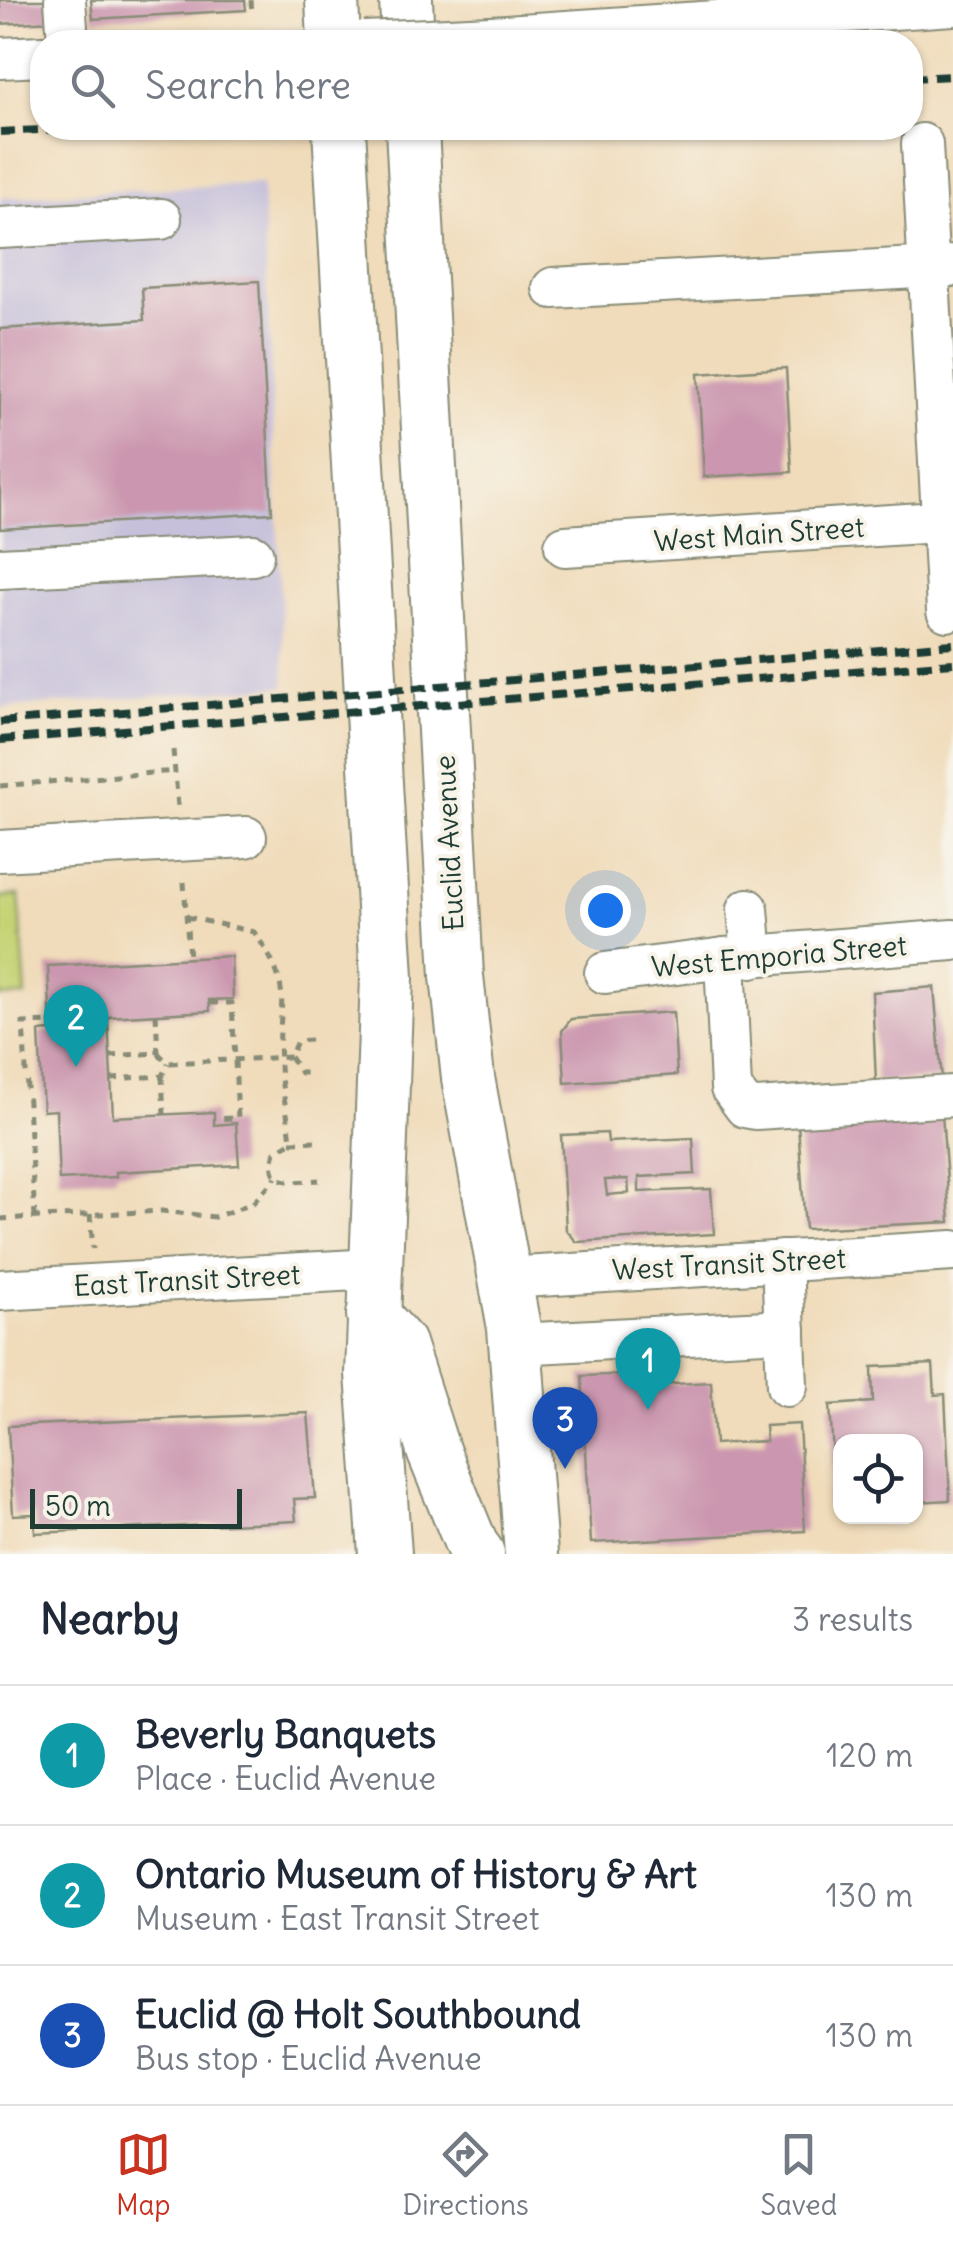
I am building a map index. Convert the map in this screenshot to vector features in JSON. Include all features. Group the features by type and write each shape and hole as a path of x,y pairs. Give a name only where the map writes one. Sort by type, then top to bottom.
{"main road":[{"path":"332,0 333,30"},
{"path":"406,0 407,30"},
{"path":"340,140 387,978 372,1381 384,1554"},
{"name":"Euclid Avenue","path":"413,140 457,976 468,1078 516,1344 531,1554"},
{"path":"373,1291 399,1344 434,1453 478,1554"}],"street":[{"path":"66,0 67,30"},
{"path":"537,30 677,12 929,4"},
{"path":"0,58 30,57"},
{"path":"922,144 940,266 947,611"},
{"path":"0,228 161,219"},
{"path":"553,288 940,266"},
{"name":"West Main Street","path":"565,546 947,522"},
{"path":"0,568 253,555"},
{"path":"0,851 246,837"},
{"path":"748,909 738,958 731,1088 745,1107 953,1096"},
{"name":"West Emporia Street","path":"605,973 953,940"},
{"name":"West Transit Street","path":"506,1278 953,1251"},
{"path":"782,1261 787,1386"},
{"name":"East Transit Street","path":"0,1290 373,1291"},
{"path":"516,1344 785,1330"}],"path":[{"path":"251,0 252,14"},
{"path":"173,750 181,841"},
{"path":"0,786 175,771"},
{"path":"184,882 189,958"},
{"path":"187,917 254,932 278,969 284,1004 280,1058 291,1142"},
{"path":"210,1003 232,1003 238,1118 214,1120"},
{"path":"156,1014 158,1053 168,1064"},
{"path":"35,1218 23,1023 50,1022"},
{"path":"290,1057 297,1041 312,1040"},
{"path":"110,1056 158,1053"},
{"path":"168,1064 290,1057"},
{"path":"290,1057 301,1073 313,1073"},
{"path":"164,1114 162,1076 168,1064"},
{"path":"111,1079 162,1076"},
{"path":"317,1141 291,1142 279,1147 272,1167 286,1182 319,1180"},
{"path":"0,1219 162,1211 215,1217 252,1203 277,1176"},
{"path":"90,1214 93,1249"}],"shaded area":[{"path":"262,183 285,686 0,708 0,198"}],"green space":[{"path":"19,895 26,996 0,997 0,897"}],"building":[{"path":"0,0 52,0 53,21 0,24"},
{"path":"91,0 245,0 246,10 93,19"},
{"path":"259,281 272,513 0,529 0,329 144,320 142,288"},
{"path":"786,368 792,472 704,477 698,374"},
{"path":"231,956 233,999 209,1000 210,1011 108,1017 113,1117 214,1112 214,1125 236,1123 239,1165 116,1172 116,1177 59,1180 56,1110 43,1111 39,1032 51,1031 48,966"},
{"path":"934,987 942,1079 876,1082 872,992"},
{"path":"673,1012 677,1075 565,1083 562,1031 571,1019"},
{"path":"942,1114 950,1222 805,1229 798,1123"},
{"path":"607,1133 608,1142 693,1138 695,1174 639,1177 639,1192 711,1189 714,1234 577,1242 566,1230 561,1135","holes":["628,1179 629,1193 607,1195 605,1180"]},
{"path":"933,1364 935,1395 945,1394 950,1500 923,1502 923,1434 833,1434 833,1456 830,1405 873,1402 872,1367"},
{"path":"637,1374 638,1386 711,1382 715,1444 766,1441 765,1426 799,1424 805,1531 591,1543 582,1376"},
{"path":"308,1413 315,1498 294,1499 296,1521 35,1533 34,1514 13,1515 8,1426"}],"railway":[{"path":"923,77 953,76"},
{"path":"0,132 30,131"},
{"path":"0,722 953,644"},
{"path":"0,740 953,663"}],"place":[{"name":"Ontario Museum of History & Art","path":"76,1067"},
{"name":"Beverly Banquets","path":"648,1410"},
{"name":"Euclid @ Holt Southbound","path":"565,1469"}]}
